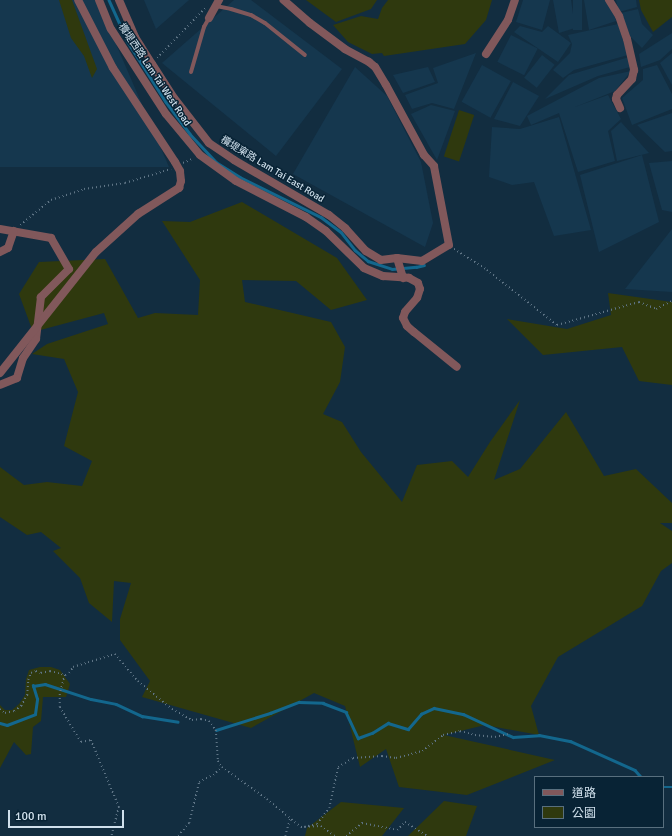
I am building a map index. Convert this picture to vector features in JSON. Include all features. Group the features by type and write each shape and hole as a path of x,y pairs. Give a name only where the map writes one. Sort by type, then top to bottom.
{"street":[{"path":"0,373 96,252 138,214 179,188 181,181 180,171 175,162 113,68 78,0"},
{"name":"欖堤西路 Lam Tai West Road","path":"99,0 111,29 166,114 200,155 236,181 306,217 326,231 364,268 383,276 403,276"},
{"name":"欖堤東路 Lam Tai East Road","path":"119,0 135,37 174,98 209,143 234,160 329,215 346,228 371,254 381,260 398,262 422,261 449,245"},
{"path":"284,0 310,23 345,50 369,62 375,67 386,84 424,155 434,166 449,245"},
{"path":"486,54 508,20 515,0"},
{"path":"609,0 619,16 627,39 634,70 632,79 617,95 616,99 620,108"},
{"path":"209,18 218,3"},
{"path":"0,228 52,238 69,269 41,297 36,339 23,358 17,378 0,385"},
{"path":"0,252 8,248 14,231"},
{"path":"398,262 403,276 418,283 420,289 418,298 405,312 403,318 407,326 457,368"}],"lane":[{"path":"218,3 251,15 265,24 304,55"},
{"path":"191,72 204,27 209,18"}],"path":[{"path":"152,64 207,6"},
{"path":"181,164 200,155"},
{"path":"14,231 25,219 51,200 84,189 125,183 163,173 175,167"},
{"path":"449,245 487,270 557,325 639,302 656,309 672,300"},
{"path":"0,709 5,713 14,712 21,706 27,695 28,680 31,673 36,671 41,673 50,671 65,675 70,673 74,667 115,654 138,681 172,709 192,720 201,719 209,721 216,730 218,761 222,767 268,799 302,828 321,826 335,836"},
{"path":"65,675 61,691 60,707 81,742 91,740 119,807 112,836"},
{"path":"302,828 317,824 321,819 329,808 338,767 353,758 382,756 396,758 422,751 443,735 460,731 475,735 495,737 508,734"},
{"path":"178,836 189,823 199,782 212,775 222,767"},
{"path":"285,836 290,819"},
{"path":"346,836 362,823 397,830 405,822 427,836"}],"shaded area":[{"path":"0,0 97,0 169,167 0,167"},
{"path":"144,0 189,0 156,29"},
{"path":"234,0 251,0 342,69 276,156 162,63"},
{"path":"523,0 550,0 542,30 516,22"},
{"path":"553,0 571,0 575,28 559,33"},
{"path":"573,0 582,0 582,30 573,30"},
{"path":"584,0 611,0 616,21 589,30"},
{"path":"616,0 636,0 637,7 619,12"},
{"path":"638,9 642,24 653,35 642,48 630,36 621,13"},
{"path":"618,24 628,55 574,70 563,78 553,70 570,53 572,44 568,35"},
{"path":"520,26 542,32 548,26 571,43 558,62 514,32"},
{"path":"672,33 672,49 660,60 641,67 639,54"},
{"path":"511,35 538,49 524,75 497,62"},
{"path":"476,53 454,109 432,103 412,109 405,95 438,83 433,68"},
{"path":"672,53 672,85 660,63"},
{"path":"542,55 555,65 537,88 524,78"},
{"path":"629,57 630,67 598,76 545,99 569,75"},
{"path":"482,65 511,81 491,118 462,102"},
{"path":"657,65 672,94 672,109 632,125 622,98 643,80 643,69"},
{"path":"355,67 387,96 421,162 433,223 425,247 293,174"},
{"path":"428,67 435,82 403,93 393,75"},
{"path":"631,71 615,91 575,107 608,95 621,119 608,131 615,161 578,172 559,113 531,125 527,116 599,78"},
{"path":"513,82 539,96 520,126 494,119"},
{"path":"431,105 455,111 437,160 411,114"},
{"path":"672,113 672,151 665,152 637,125"},
{"path":"559,117 591,230 554,236 534,182 512,185 489,177 492,127 520,129"},
{"path":"621,122 649,153 617,161 611,131"},
{"path":"642,155 659,222 599,252 580,175"},
{"path":"672,161 672,212 662,210 649,163"},
{"path":"672,229 672,292 625,289"}],"green space":[{"path":"59,0 72,0 97,69 92,78 84,56 71,38"},
{"path":"306,0 377,0 371,9 336,22"},
{"path":"388,0 492,0 486,20 465,44 384,56 382,53 372,54 348,42 333,25 361,16 378,19 382,8"},
{"path":"639,0 672,0 672,17 653,32 641,10"},
{"path":"459,110 474,115 459,162 444,157"},
{"path":"242,202 337,258 367,300 331,310 296,281 242,280 245,302 331,322 345,347 340,382 323,414 342,422 361,452 402,502 417,465 452,461 468,477 490,442 520,400 494,480 520,469 566,412 604,476 636,469 672,503 672,523 660,523 672,531 672,563 661,571 642,606 558,657 531,706 539,735 485,725 444,735 555,760 467,795 399,787 386,749 360,767 345,706 314,693 251,728 142,697 150,681 120,640 120,619 131,583 114,581 112,622 89,603 80,578 53,551 61,548 41,532 27,535 0,517 0,467 24,485 47,482 82,486 92,461 64,446 78,392 64,359 32,354 47,344 108,324 104,313 33,332 19,294 39,262 105,259 138,318 155,313 198,315 200,280 162,221 190,222"},
{"path":"608,293 672,302 672,385 639,381 622,347 543,355 507,319 567,329 611,315"},
{"path":"40,667 51,667 60,670 70,684 66,697 43,697 41,721 33,727 31,754 26,755 14,742 0,768 0,705 5,710 12,710 19,704 25,695 26,679 29,670"},
{"path":"444,801 477,806 466,836 408,836"},
{"path":"341,802 404,808 382,836 305,836 307,828"}],"waterway":[{"path":"109,0 128,42 166,102 190,134 216,162 240,177 321,217 341,232 355,250 368,261 392,269 424,265"},
{"path":"0,723 7,725 35,714 37,699 33,686 45,684 91,699 116,704 142,716 178,722"},
{"path":"216,730 299,702 323,703 346,712 358,738 372,733 388,723 408,729 421,714 434,708 463,714 513,737 539,735 570,741 635,770 640,776"},
{"path":"664,787 672,787"}]}
